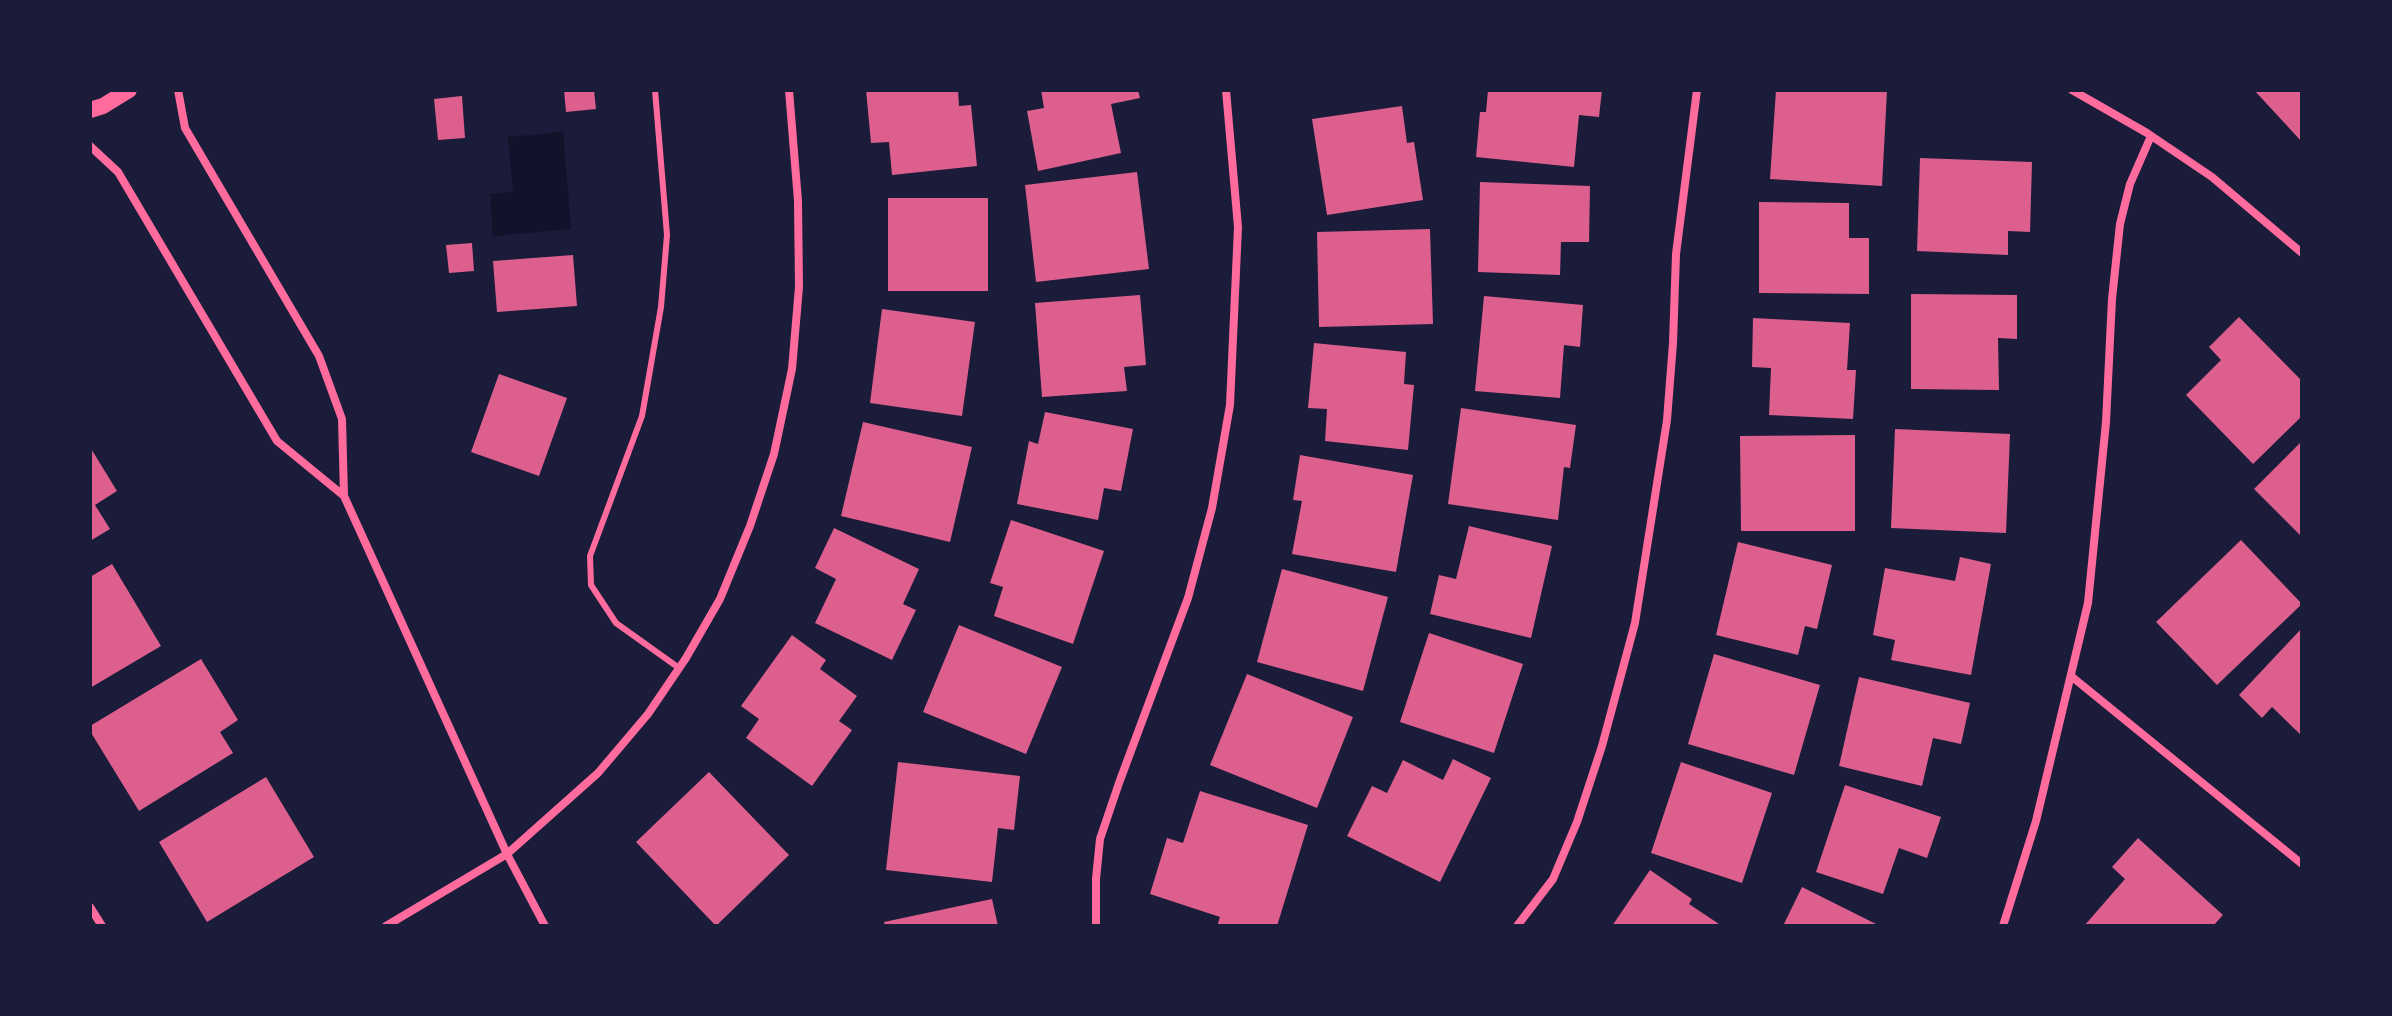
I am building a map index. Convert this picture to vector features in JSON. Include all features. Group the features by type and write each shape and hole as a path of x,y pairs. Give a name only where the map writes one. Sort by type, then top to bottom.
{"main road":[{"path":"90,110 129,90"}],"street":[{"path":"178,90 185,128 319,356 342,419 344,496 507,854 545,926"},
{"path":"386,926 507,854 598,773 648,714 720,599 750,526 774,454 792,369 799,287 798,201 789,90"},
{"path":"1096,926 1100,839 1188,598 1212,508 1230,405 1238,227 1226,90"},
{"path":"1517,926 1553,879 1577,822 1602,746 1635,623 1667,420 1676,254 1697,90"},
{"path":"2072,90 2151,136 2212,177 2302,253"},
{"path":"2003,926 2036,821 2088,603 2106,422 2112,299 2120,224 2130,184 2151,136"},
{"path":"90,146 118,172 277,441 344,496"},
{"path":"2071,676 2302,864"},
{"path":"90,907 102,926"}],"lane":[{"path":"655,90 667,235 661,307 642,416 590,556 591,585 616,623 679,668"}],"shaded area":[{"path":"563,132 571,229 493,236 490,194 513,192 508,137"}],"building":[{"path":"564,90 594,90 596,109 566,112"},
{"path":"866,90 958,90 959,106 971,105 977,166 892,175 889,142 871,143"},
{"path":"1041,90 1138,90 1140,98 1111,104 1121,153 1038,171 1027,111 1044,108"},
{"path":"1488,90 1602,90 1599,117 1579,115 1574,167 1476,157 1480,112 1486,112"},
{"path":"1776,90 1887,91 1882,186 1770,179"},
{"path":"2254,90 2302,90 2302,142"},
{"path":"462,96 465,138 438,140 434,99"},
{"path":"1402,106 1407,143 1414,142 1423,200 1327,215 1312,119"},
{"path":"1920,158 2032,162 2030,232 2008,231 2008,255 1917,251"},
{"path":"1137,172 1149,269 1036,282 1025,185"},
{"path":"1480,182 1590,186 1589,242 1561,242 1560,275 1478,272"},
{"path":"888,198 988,198 988,291 888,291"},
{"path":"1759,202 1849,203 1849,238 1869,238 1869,294 1759,293"},
{"path":"1430,229 1433,324 1319,327 1317,232"},
{"path":"472,243 474,271 449,273 446,245"},
{"path":"573,255 577,306 497,312 493,261"},
{"path":"1911,294 2017,295 2017,339 1998,338 1999,390 1911,389"},
{"path":"1140,295 1146,365 1124,367 1127,391 1042,397 1035,303"},
{"path":"1484,296 1583,305 1580,347 1564,345 1560,398 1475,391"},
{"path":"882,309 975,322 962,416 870,403"},
{"path":"2239,317 2302,381 2302,416 2253,464 2186,395 2221,360 2209,347"},
{"path":"1753,318 1850,323 1847,370 1856,370 1853,419 1769,415 1771,368 1752,367"},
{"path":"1314,343 1406,352 1404,384 1414,385 1408,450 1325,441 1327,409 1308,408"},
{"path":"499,374 567,398 539,476 471,452"},
{"path":"1461,408 1576,425 1570,468 1564,467 1558,520 1448,504"},
{"path":"1045,412 1133,429 1121,491 1104,488 1098,520 1017,504 1029,441 1038,444"},
{"path":"863,422 972,447 950,542 841,516"},
{"path":"1895,429 2010,434 2006,533 1891,528"},
{"path":"1855,435 1855,531 1741,531 1740,436"},
{"path":"2302,441 2302,537 2254,489"},
{"path":"90,447 117,491 95,505 110,529 90,541"},
{"path":"1300,455 1413,475 1396,572 1292,554 1302,501 1293,500"},
{"path":"1011,520 1104,551 1073,644 994,616 1003,587 990,583"},
{"path":"1469,526 1552,546 1531,638 1430,614 1439,575 1456,579"},
{"path":"834,528 919,569 903,604 916,610 892,660 815,623 836,579 815,568"},
{"path":"2241,540 2302,604 2217,685 2156,622"},
{"path":"1738,542 1832,565 1817,629 1805,626 1798,655 1716,635"},
{"path":"1960,557 1991,564 1971,675 1891,660 1895,640 1873,635 1885,568 1955,581"},
{"path":"112,564 161,646 90,688 90,577"},
{"path":"1282,569 1388,597 1363,691 1257,662"},
{"path":"959,625 1062,667 1026,754 923,712"},
{"path":"2302,628 2302,736 2272,707 2262,718 2239,695"},
{"path":"1429,633 1523,664 1494,753 1400,722"},
{"path":"792,635 826,660 820,669 857,696 839,721 852,730 812,786 746,738 759,719 741,706"},
{"path":"1714,654 1820,685 1794,775 1688,744"},
{"path":"201,659 238,720 220,732 233,753 139,811 90,731 90,726"},
{"path":"1247,674 1353,717 1317,808 1210,765"},
{"path":"1859,677 1970,703 1961,744 1933,738 1922,786 1839,766"},
{"path":"1453,759 1491,778 1440,882 1347,836 1372,786 1387,793 1403,760 1443,780"},
{"path":"898,762 1020,776 1014,830 998,828 992,882 886,870"},
{"path":"1681,762 1772,793 1742,883 1651,853"},
{"path":"709,772 789,855 716,926 636,842"},
{"path":"266,777 314,857 207,922 159,842"},
{"path":"1845,785 1941,817 1927,858 1899,848 1883,894 1816,872"},
{"path":"1200,791 1308,825 1277,926 1217,926 1220,917 1150,894 1167,838 1183,843"},
{"path":"2138,838 2223,915 2213,926 2084,926 2125,879 2112,867"},
{"path":"1650,870 1692,899 1689,904 1722,926 1612,926"},
{"path":"1802,887 1880,926 1783,926"},
{"path":"992,899 998,926 885,926 884,922"}]}
